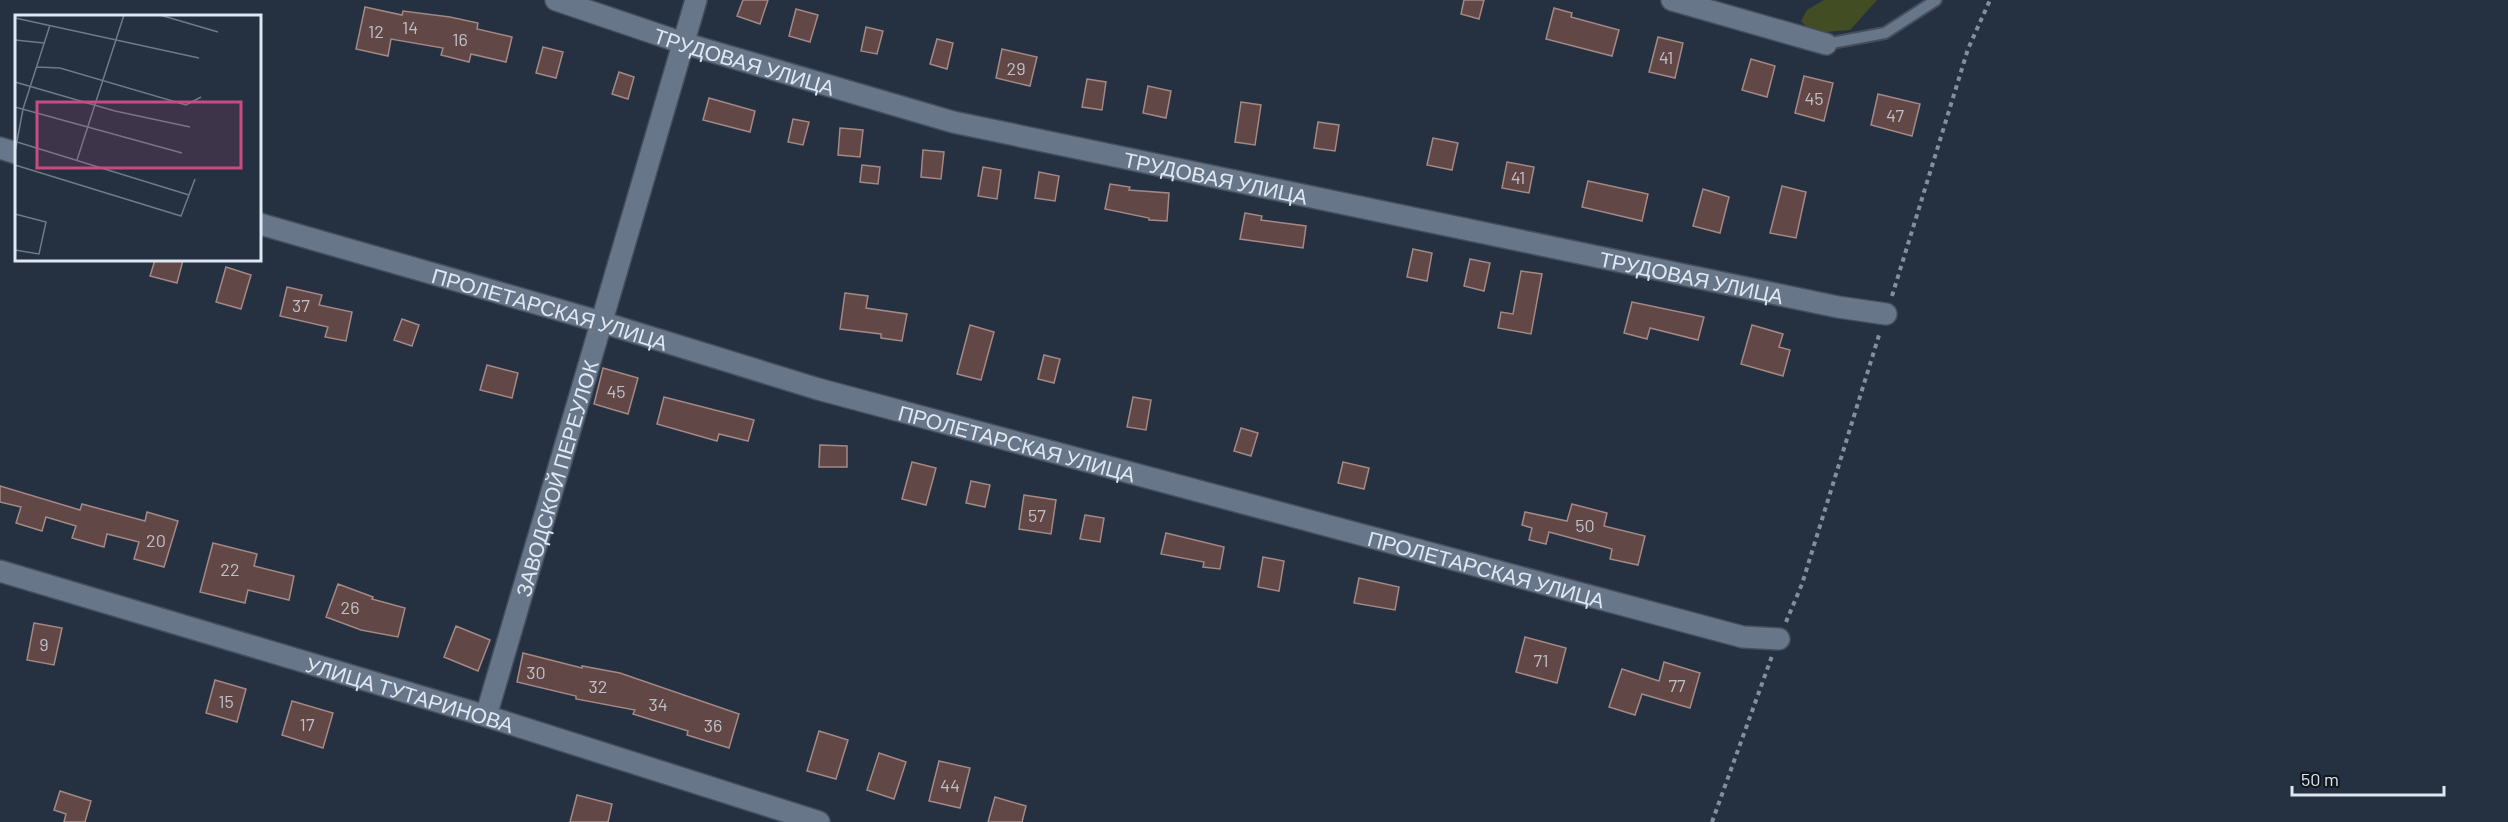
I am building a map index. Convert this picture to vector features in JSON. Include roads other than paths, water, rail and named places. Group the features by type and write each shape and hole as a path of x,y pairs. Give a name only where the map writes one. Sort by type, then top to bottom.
{"street":[{"name":"ТРУДОВАЯ УЛИЦА","path":"556,0 683,43 953,122 1826,304 1886,314"},
{"name":"ЗАВОДСКОЙ ПЕРЕУЛОК","path":"486,716 696,0"},
{"path":"1672,0 1826,44"},
{"path":"0,148 15,153"},
{"name":"ПРОЛЕТАРСКАЯ УЛИЦА","path":"261,224 601,322 818,389 1743,637 1779,639"},
{"name":"УЛИЦА ТУТАРИНОВА","path":"0,571 486,716 819,822"}],"lane":[{"path":"1826,44 1886,33 1936,0"}]}
